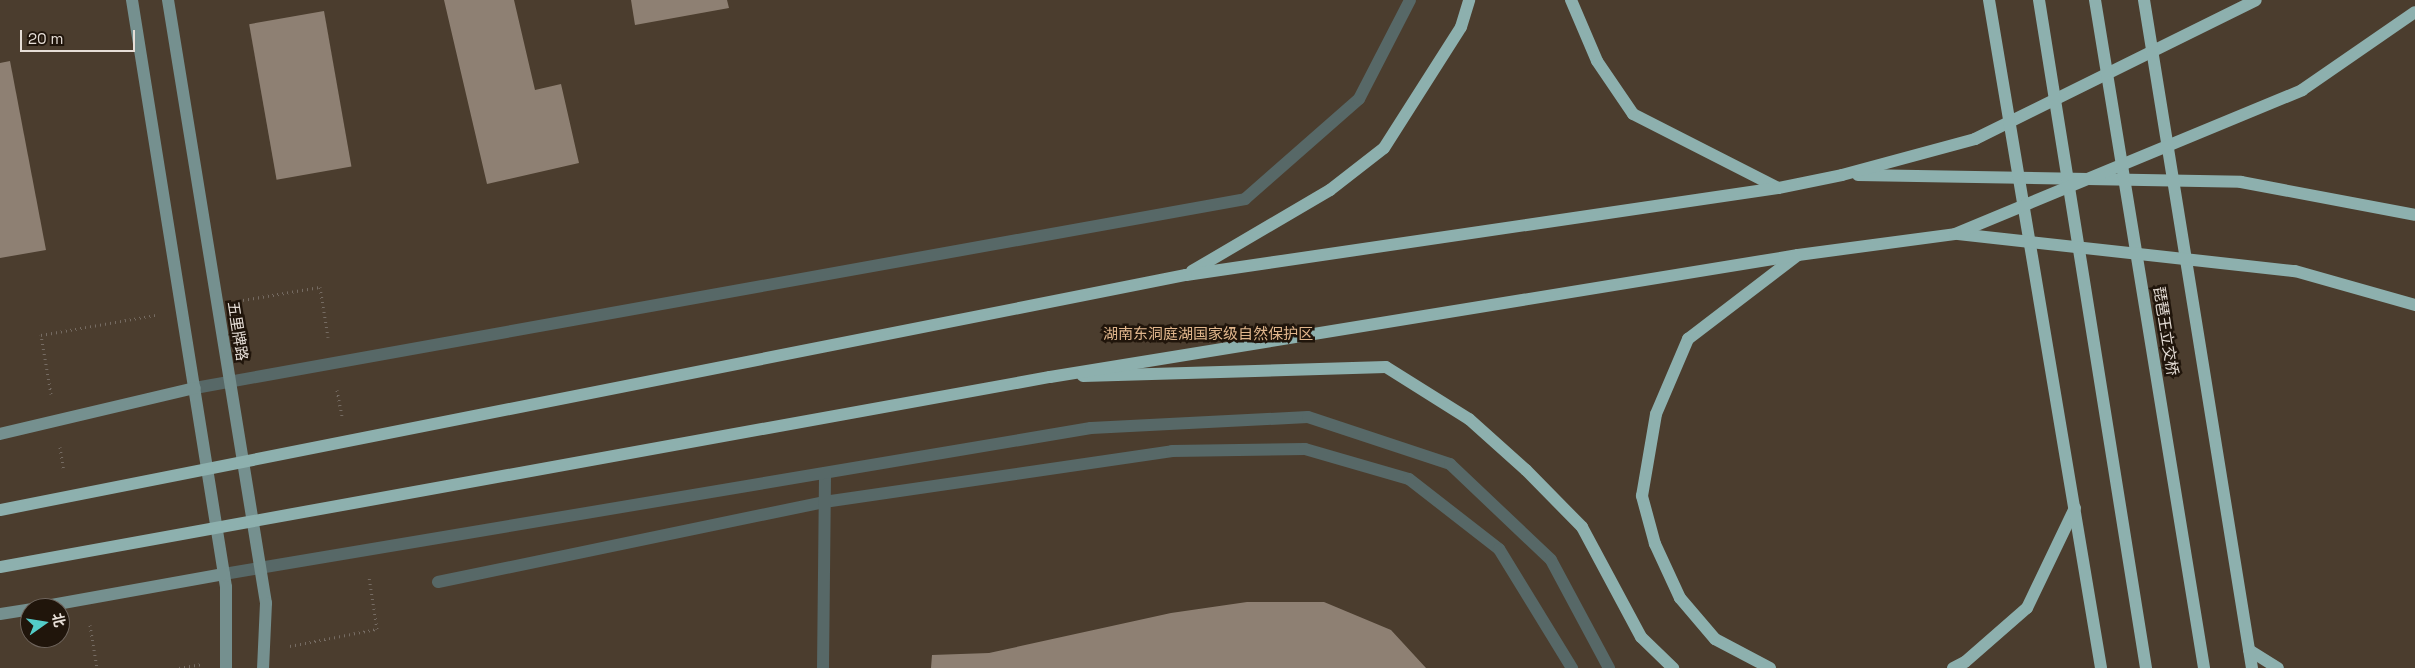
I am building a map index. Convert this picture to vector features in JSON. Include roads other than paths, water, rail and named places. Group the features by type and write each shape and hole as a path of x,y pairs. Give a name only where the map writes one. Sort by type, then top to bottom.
{"main road":[{"path":"132,0 225,580 226,668"},
{"name":"五里牌路","path":"168,0 266,603 263,668"},
{"path":"1186,275 1330,190 1384,148 1461,27 1469,0"},
{"path":"1571,0 1597,61 1633,114 1778,188"},
{"path":"1988,0 2075,508 2100,668"},
{"path":"2039,0 2146,668"},
{"name":"琵琶王立交桥","path":"2095,0 2204,668"},
{"path":"2144,0 2252,668"},
{"path":"0,510 1186,275 1778,188 1842,175 1975,139 2256,0"},
{"path":"1955,234 2302,90 2415,12"},
{"path":"1842,175 2241,182 2415,215"},
{"path":"0,568 1050,377 1798,255 1955,234 2295,271 2415,305"},
{"path":"1770,668 1715,639 1680,598 1655,544 1642,496 1656,414 1688,340 1798,255"},
{"path":"1050,377 1386,367 1468,419 1526,470 1582,527 1641,637 1673,668"},
{"path":"0,434 195,388"},
{"path":"1953,668 1966,662 2027,608 2075,508"},
{"path":"70,603 225,580"},
{"path":"0,614 20,611"},
{"path":"2249,650 2278,668"}],"street":[{"path":"195,388 229,380 1245,199 1359,98 1410,0"},
{"path":"225,580 260,570 1091,428 1308,417 1450,464 1552,560 1609,668"},
{"path":"438,582 824,502 1172,451 1305,449 1409,479 1499,549 1572,668"},
{"path":"823,668 825,473"}],"park label":[{"name":"湖南东洞庭湖国家级自然保护区","path":"1208,334"}]}
